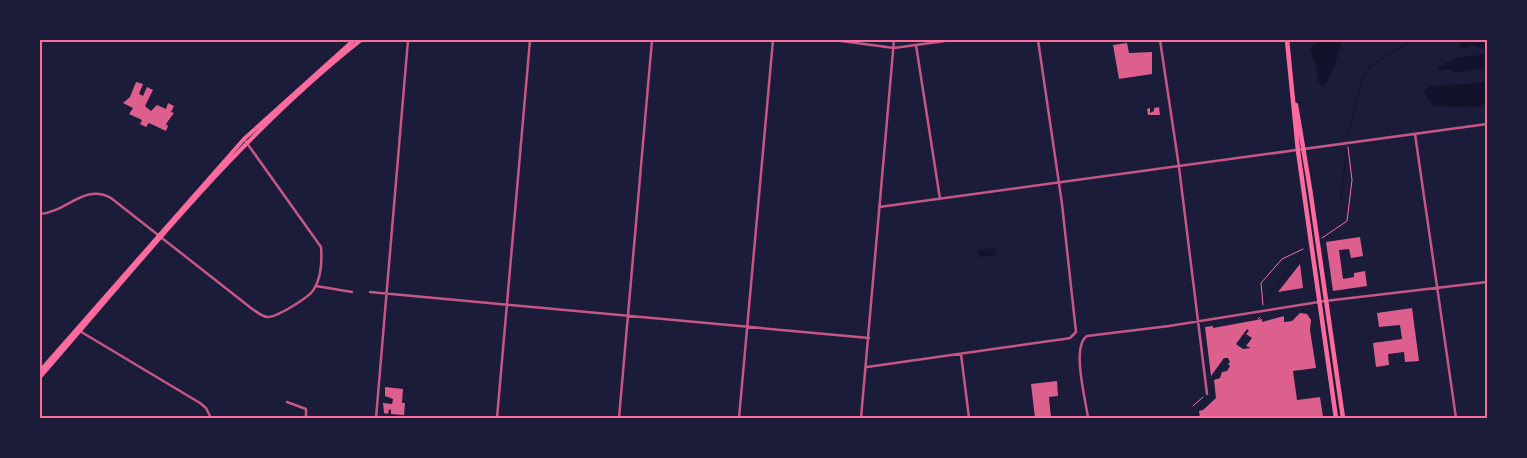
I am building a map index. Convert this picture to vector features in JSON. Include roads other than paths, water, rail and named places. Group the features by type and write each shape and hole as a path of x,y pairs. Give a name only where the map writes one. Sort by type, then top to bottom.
{"main road":[{"path":"40,371 246,141 354,40"},
{"path":"246,141 361,40"},
{"path":"1287,40 1298,151 1336,418"},
{"path":"1293,92 1304,150 1343,418"},
{"path":"40,377 78,330"}],"street":[{"path":"376,418 408,40"},
{"path":"496,418 530,40"},
{"path":"619,418 652,40"},
{"path":"739,418 773,40"},
{"path":"834,40 894,48 952,40"},
{"path":"861,418 867,367 894,40"},
{"path":"867,367 1070,338 1075,334 1076,328 1059,182 1038,40"},
{"path":"1160,40 1179,167 1207,394"},
{"path":"916,45 940,199"},
{"path":"879,207 1487,124"},
{"path":"1415,134 1456,418"},
{"path":"40,214 55,210 89,194 101,193 265,317 274,316 303,299 316,286 321,264 321,247 246,141"},
{"path":"1088,418 1079,354 1082,339 1092,334 1198,321 1325,301 1487,282"},
{"path":"316,286 352,292"},
{"path":"370,292 869,338"},
{"path":"78,330 200,403 206,408 211,418"},
{"path":"961,354 969,418"},
{"path":"287,402 306,409 306,418"}],"waterway":[{"path":"1348,134 1361,83 1370,66 1413,40"},
{"path":"1341,202 1346,152"},
{"path":"1326,225 1330,220"},
{"path":"1264,302 1301,254"}]}
